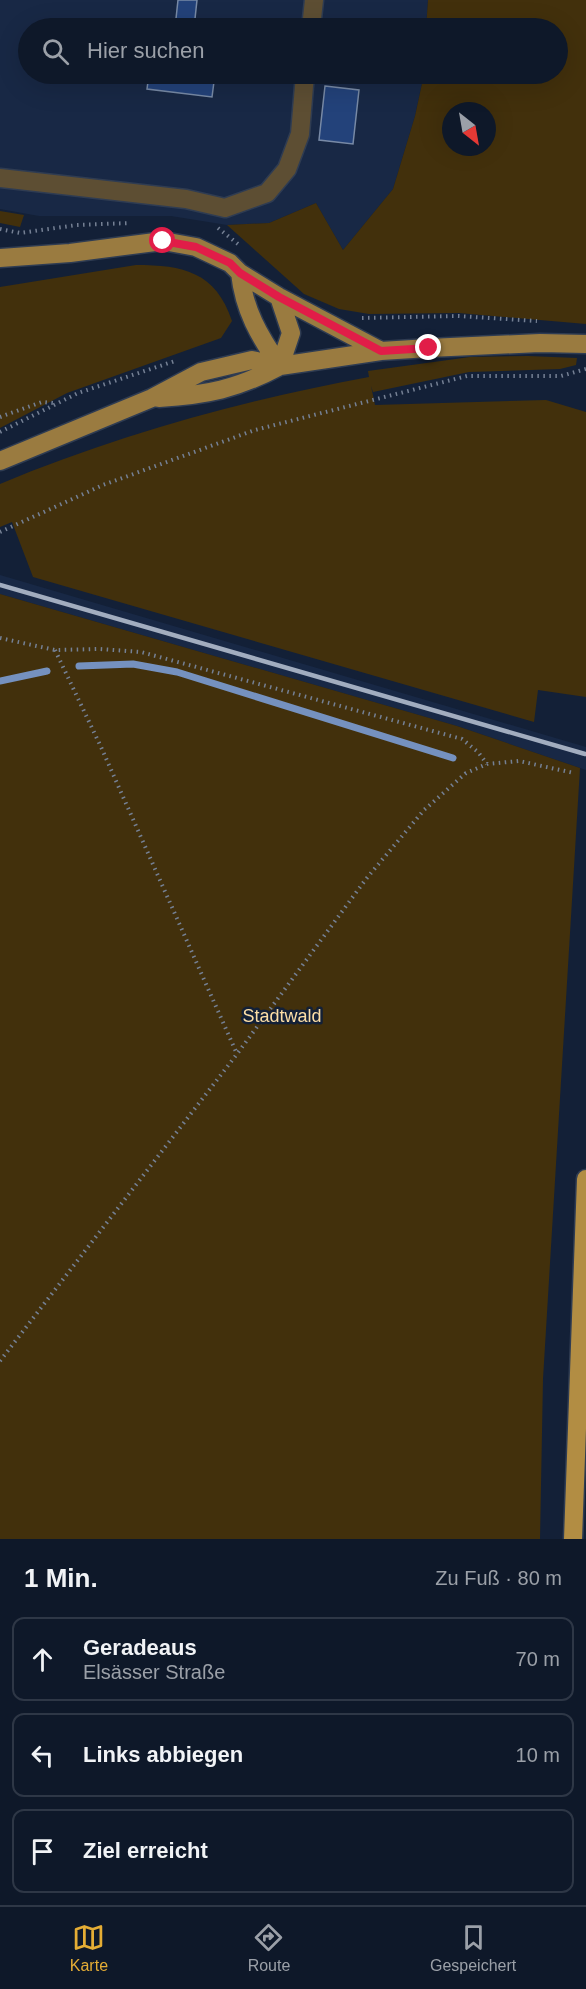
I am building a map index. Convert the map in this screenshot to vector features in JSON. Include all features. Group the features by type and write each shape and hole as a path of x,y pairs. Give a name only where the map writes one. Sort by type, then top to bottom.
{"highway":[{"path":"573,1539 586,1179"}],"main road":[{"path":"0,258 70,254 163,241 196,247 230,263 240,273 279,297 381,351"},
{"path":"240,273 243,299 260,338 280,366"},
{"path":"279,297 291,333 280,366"},
{"path":"0,461 152,398 201,372 252,360 280,366 381,351 487,345 586,344"}],"lane":[{"path":"312,18 314,0"},
{"path":"0,178 186,200 225,208 267,193 287,169 300,134 304,84"}],"path":[{"path":"352,316 371,319 458,316 548,322"},
{"path":"0,532 103,485 255,430 467,376 561,376 586,369"},
{"path":"0,417 42,402 55,403"},
{"path":"0,638 55,650 100,648 141,652 462,739 478,752 487,764"},
{"path":"55,650 97,738 237,1054"},
{"path":"0,1361 237,1054 366,879 424,810 466,773 487,764 519,761 574,773"}],"shaded area":[{"path":"0,0 428,0 427,18 18,18 18,84 422,84 415,116 393,189 343,250 316,203 269,223 227,225 171,216 39,216 0,209"},
{"path":"0,575 586,747 586,770 457,726 0,594"}],"green space":[{"path":"428,0 586,0 586,324 459,313 369,314 339,309 304,294 227,225 269,223 316,203 343,250 393,189 415,116 422,84 568,84 568,18 427,18"},
{"path":"0,211 24,215 20,227 0,223"},
{"path":"136,265 183,270 207,282 217,292 232,321 221,338 67,393 0,428 0,287"},
{"path":"470,357 577,358 576,365 560,369 469,372 373,392 371,386 375,405 546,400 586,412 586,697 538,690 534,722 33,577 12,522 0,527 0,484 136,435 228,408 369,377 368,371"},
{"name":"Stadtwald","path":"0,594 457,726 580,768 543,1379 540,1539 0,1539"}],"building":[{"path":"178,0 197,0 195,18 176,18"},
{"path":"148,84 214,84 212,97 147,89"},
{"path":"325,86 359,90 353,144 319,140"}],"waterway":[{"path":"79,666 133,664 177,672 453,758"},
{"path":"0,681 47,671"}],"railway":[{"path":"0,585 585,754"}],"route":[{"path":"163,241 196,247 230,263 240,273 279,297 381,351 429,348"}]}
